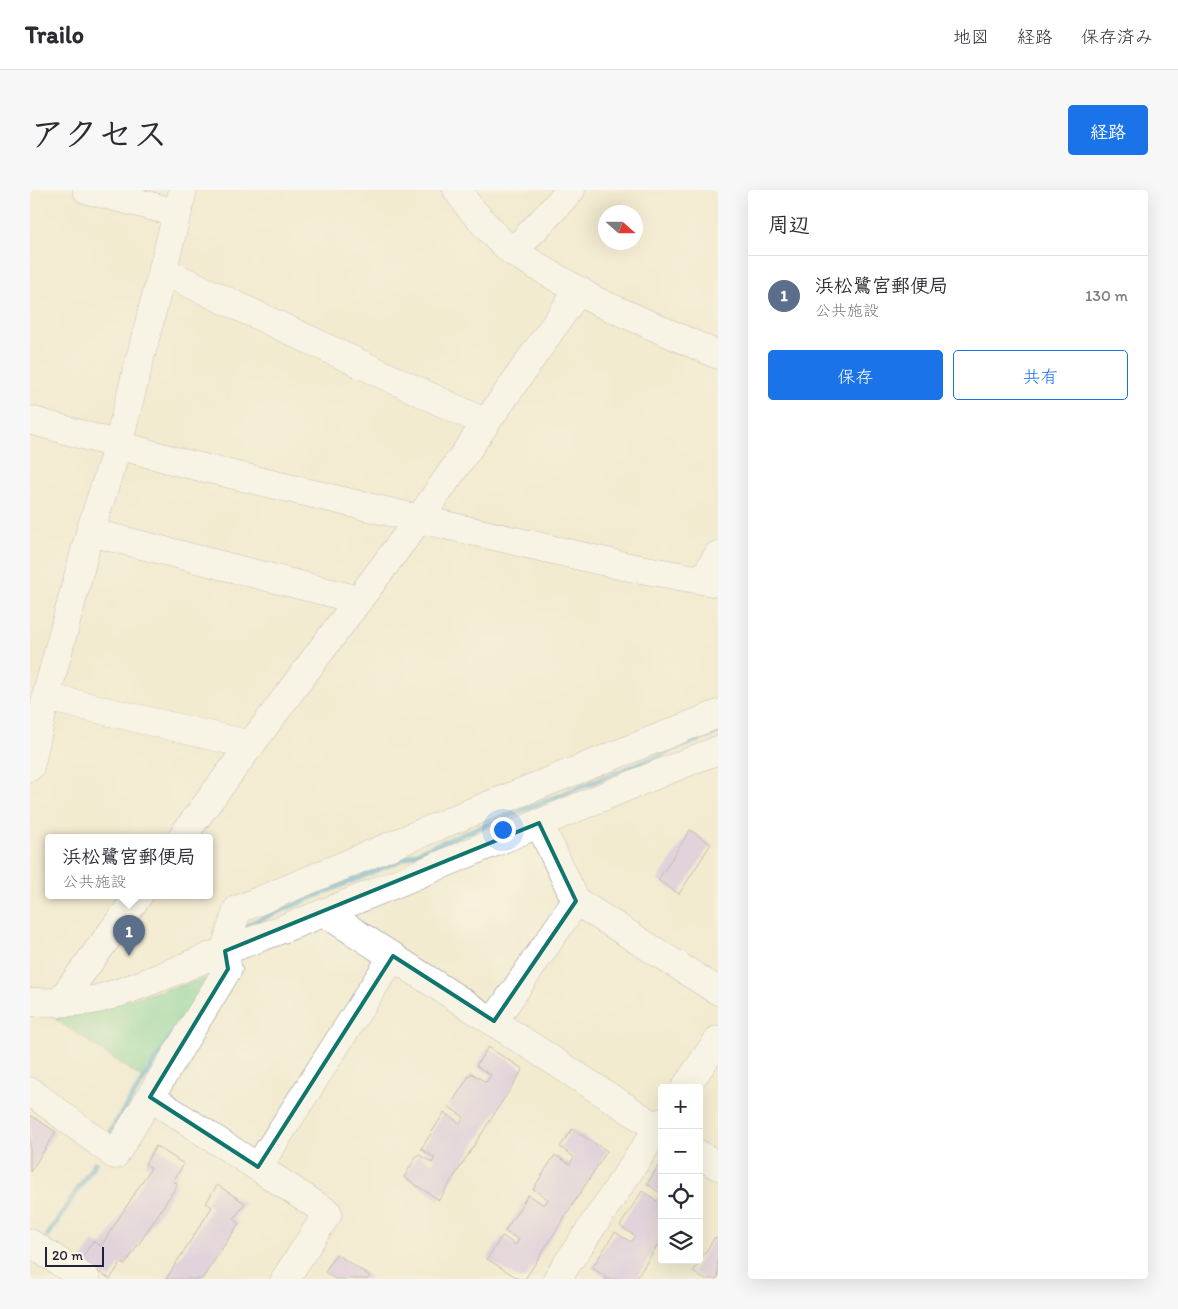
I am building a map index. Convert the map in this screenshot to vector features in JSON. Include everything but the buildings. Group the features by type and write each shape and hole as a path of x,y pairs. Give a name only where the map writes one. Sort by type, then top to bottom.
{"street":[{"path":"30,767 46,697 90,532 118,444 181,202 87,190"},
{"path":"457,190 470,208 513,252 594,300 718,355"},
{"path":"513,252 571,190"},
{"path":"163,271 486,423"},
{"path":"184,834 419,519 579,290"},
{"path":"30,420 179,462 624,566 710,581 718,555"},
{"path":"90,532 360,600"},
{"path":"46,697 251,745"},
{"path":"30,1091 115,1154 150,1097 231,952 237,910 467,814 718,714"},
{"path":"30,1002 59,1003 100,999 130,989 231,952 718,750"},
{"path":"539,823 576,901 718,991"},
{"path":"59,1003 136,899"},
{"path":"494,1021 576,901"},
{"path":"325,913 658,1126"},
{"path":"258,1167 394,956"},
{"path":"688,1084 718,1040"},
{"path":"150,1097 328,1213 284,1279"},
{"path":"557,1279 659,1129"},
{"path":"703,1157 718,1166"},
{"path":"30,1243 86,1279"}],"highlighted area":[{"path":"539,823 576,901 494,1021 393,956 258,1167 150,1097 228,969 225,951"}],"green space":[{"path":"209,978 145,1080 55,1019"}],"waterway":[{"path":"243,933 249,924 436,845 718,732"},
{"path":"110,1132 180,1022"},
{"path":"48,1235 95,1163"}],"place":[{"name":"浜松鷺宮郵便局","path":"129,956"}]}
